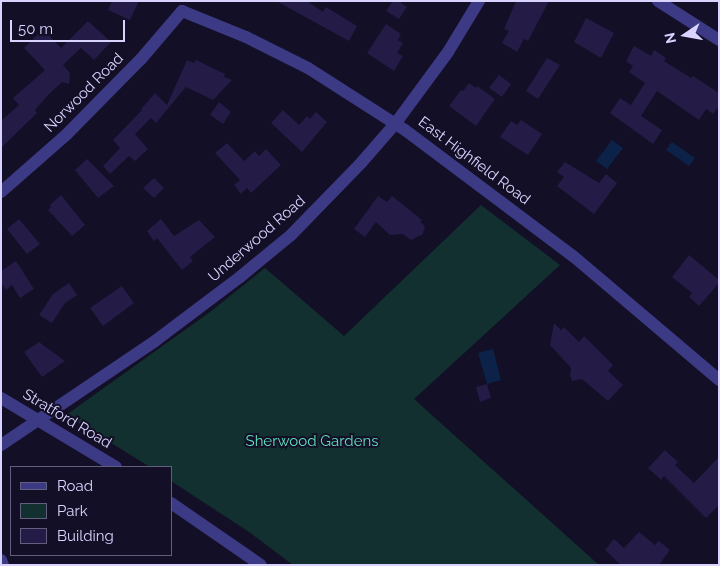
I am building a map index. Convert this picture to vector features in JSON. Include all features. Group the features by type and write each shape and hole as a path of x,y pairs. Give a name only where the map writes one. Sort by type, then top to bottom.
{"street":[{"name":"Underwood Road","path":"1,446 155,341 259,262 324,202 396,124 444,59 479,1"},
{"path":"658,1 719,40"},
{"name":"East Highfield Road","path":"181,6 308,68 396,124 573,256 719,380"},
{"name":"Norwood Road","path":"1,192 66,135 141,59 181,6"},
{"name":"Stratford Road","path":"1,398 114,466"},
{"path":"172,504 261,565"},
{"path":"1,560 3,565"}],"green space":[{"name":"Sherwood Gardens","path":"481,205 560,265 414,399 599,565 293,565 249,532 172,482 172,466 148,466 66,415 210,312 265,268 344,336"}],"water":[{"path":"612,140 623,148 607,169 596,161"},
{"path":"672,142 695,158 689,166 666,150"},
{"path":"493,349 501,380 487,384 478,353"}],"building":[{"path":"112,1 139,1 130,20 108,10"},
{"path":"276,1 307,1 323,12 326,7 357,26 349,41"},
{"path":"393,1 399,1 407,7 399,19 386,11"},
{"path":"516,1 549,1 528,41 524,39 517,52 502,43 509,31 504,29"},
{"path":"586,18 614,33 601,58 574,42"},
{"path":"88,21 111,42 94,60 81,48 63,65 70,73 69,84 62,82 48,95 35,110 37,113 1,148 1,121 19,105 13,98 45,70 24,48 43,29 61,48"},
{"path":"386,24 401,34 398,40 403,43 397,53 403,56 394,71 367,53"},
{"path":"634,46 651,56 654,50 666,58 664,61 691,78 693,76 719,93 719,106 713,114 706,109 699,120 657,91 641,116 662,130 653,144 610,113 620,98 631,105 645,83 629,72 633,66 626,61"},
{"path":"547,58 560,65 538,99 526,91"},
{"path":"187,60 194,63 196,60 225,74 224,77 232,80 213,100 186,87 156,123 151,118 135,134 148,149 135,161 129,156 110,174 103,166 120,148 113,140 142,110 155,93 167,105"},
{"path":"499,75 511,84 502,97 489,88"},
{"path":"469,83 476,88 477,86 495,99 476,126 449,106"},
{"path":"219,102 231,112 223,124 210,115"},
{"path":"283,110 299,125 307,116 310,119 316,112 327,122 302,152 271,123"},
{"path":"521,120 542,134 528,155 500,137 511,121 517,125"},
{"path":"227,143 244,161 255,151 259,156 266,149 281,165 251,193 247,188 241,194 234,185 240,180 215,153"},
{"path":"87,159 114,186 98,198 75,170"},
{"path":"565,162 599,183 606,174 617,183 594,214 557,186 564,177 557,172"},
{"path":"154,178 164,188 154,198 143,188"},
{"path":"61,195 85,225 72,236 48,210 51,207 50,205"},
{"path":"378,196 387,202 392,196 422,220 420,222 425,226 423,234 411,240 403,234 390,235 376,222 365,237 354,229"},
{"path":"19,219 40,244 27,254 7,229"},
{"path":"161,219 174,236 199,220 215,237 190,257 193,261 182,270 157,238 154,241 147,231"},
{"path":"689,255 719,280 719,283 699,306 689,297 692,293 672,277"},
{"path":"16,261 34,289 20,298 12,285 6,290 1,283 1,271"},
{"path":"69,283 77,295 65,303 52,323 39,315 53,294"},
{"path":"122,286 134,303 103,326 90,308"},
{"path":"554,323 561,330 564,327 579,342 584,336 613,365 608,371 623,385 608,401 582,379 572,381 570,375 571,368 550,345"},
{"path":"39,342 65,361 42,377 24,352"},
{"path":"487,384 491,398 480,402 476,387"},
{"path":"665,450 678,462 675,465 694,483 719,457 719,505 706,518 664,476 661,480 648,468"},
{"path":"639,532 655,545 659,541 670,550 659,565 621,565 605,550 614,539 624,548"}]}
